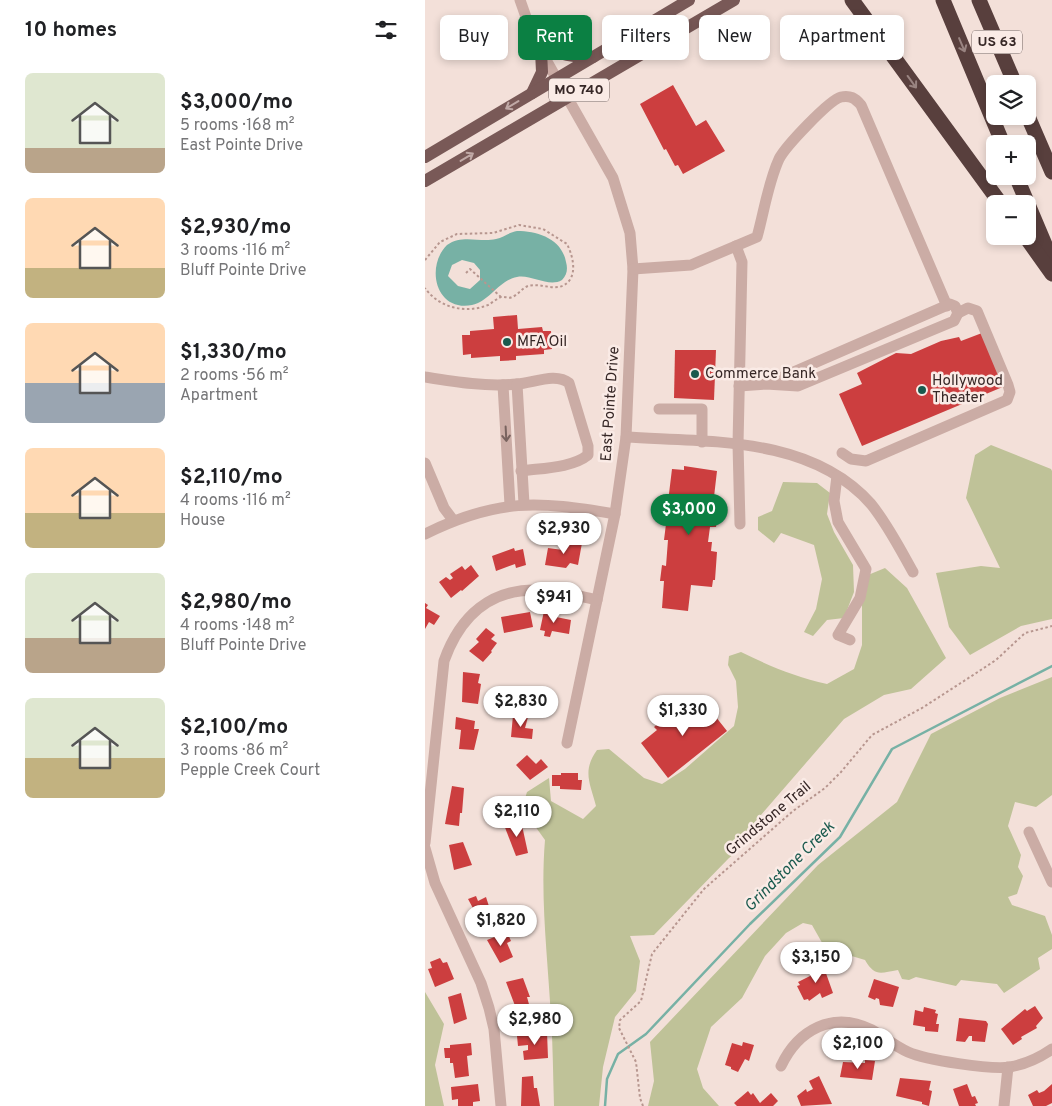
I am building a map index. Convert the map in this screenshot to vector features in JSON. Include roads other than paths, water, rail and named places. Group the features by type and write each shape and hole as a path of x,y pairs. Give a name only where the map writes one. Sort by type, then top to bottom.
{"highway":[{"path":"852,0 994,195"},
{"name":"US 63","path":"943,0 999,135"},
{"name":"US 63","path":"979,0 1011,75"},
{"path":"1032,125 1052,172"},
{"path":"1021,185 1052,261"},
{"path":"1031,245 1052,274"}],"main road":[{"name":"MO 740","path":"425,157 689,0"},
{"name":"MO 740","path":"425,182 734,0"},
{"path":"532,93 542,72 541,60"}],"street":[{"name":"East Pointe Drive","path":"520,0 525,15"},
{"name":"East Pointe Drive","path":"546,60 613,178 630,234 633,269 626,437 615,514 567,743"},
{"path":"633,269 691,265 757,237 771,183 779,160 786,148 833,101 841,97 856,99 861,105 947,306"},
{"path":"736,246 743,262 738,444 739,524"},
{"path":"766,384 950,304 955,306 958,313"},
{"path":"739,386 766,384 798,386 954,320 958,313 969,308 977,311 1008,385 1010,392 1007,400 866,461 851,459 842,453"},
{"path":"425,377 482,385 517,384 558,378 569,383 588,446 588,455 582,460 551,467 521,470"},
{"path":"517,384 524,504"},
{"path":"503,385 510,505"},
{"path":"659,409 702,409 703,442"},
{"path":"626,437 738,444 775,450 802,459 837,476 870,503 886,524 913,572"},
{"path":"425,463 445,508 453,520"},
{"path":"837,476 834,501 838,522 866,569 860,598 838,635 849,640"},
{"path":"425,534 453,520 510,505 563,505 615,514"},
{"path":"425,842 444,661 451,642 462,623 475,610 495,598 519,590 542,590 597,600"},
{"path":"1029,832 1052,882"},
{"path":"425,848 435,883 481,983 489,1008 494,1029 501,1106"},
{"path":"781,1066 788,1051 800,1037 813,1029 827,1024 857,1024 908,1052 930,1059 1008,1067 1033,1061 1052,1049"},
{"path":"1004,1106 1008,1067"}],"water":[{"path":"525,231 541,235 560,247 567,267 566,274 562,280 546,282 528,277 517,277 505,282 484,299 472,305 460,305 450,302 442,295 436,275 437,265 440,254 447,245 465,239 496,239 514,232","holes":["462,260 474,263 480,270 480,280 470,289 458,286 448,276 452,265"]}],"waterway":[{"name":"Grindstone Creek","path":"605,1106 607,1079 618,1054 646,1034 750,924 840,837 892,749 1052,666"}],"place":[{"name":"MFA Oil","path":"507,342"},
{"name":"Commerce Bank","path":"695,374"},
{"name":"Hollywood Theater","path":"922,390"}]}
